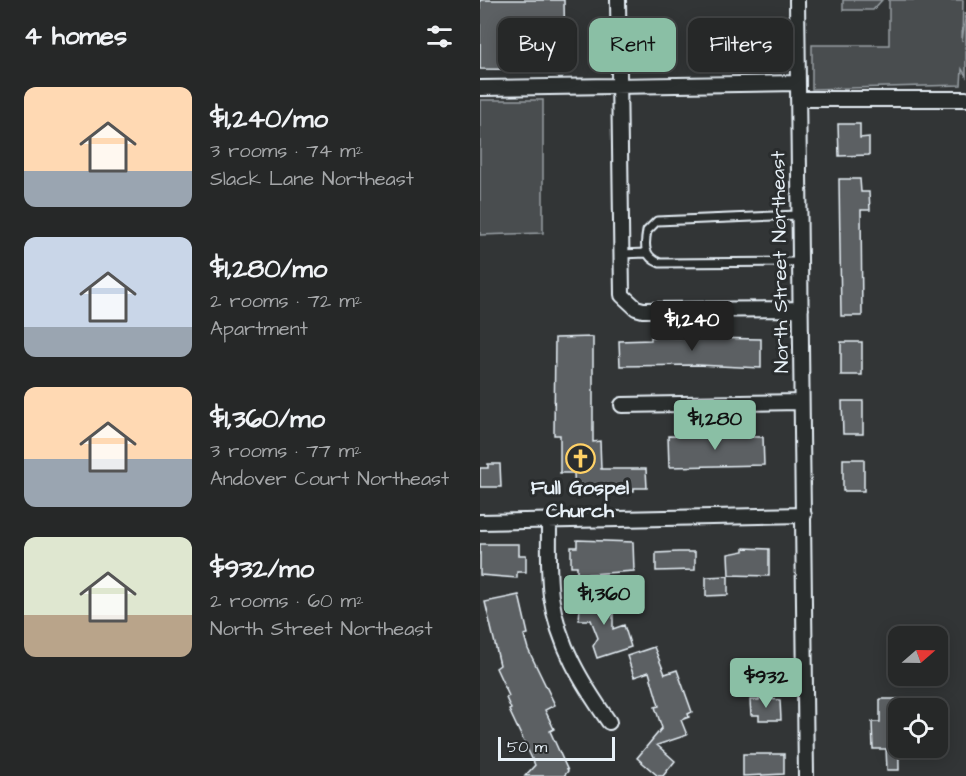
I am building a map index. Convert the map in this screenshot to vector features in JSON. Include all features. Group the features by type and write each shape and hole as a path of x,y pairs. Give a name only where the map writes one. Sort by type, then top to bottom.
{"street":[{"path":"618,0 622,295 627,301 643,310 801,309"},
{"name":"North Street Northeast","path":"797,0 806,776"},
{"path":"480,88 798,83"},
{"path":"798,99 966,99"},
{"path":"622,405 801,402"},
{"path":"480,522 804,515"},
{"path":"549,522 551,595 556,623 567,654 609,722"}],"lane":[{"path":"799,215 657,221 646,231 646,253 651,260 660,263 800,262"},
{"path":"621,254 646,253"}],"shaded area":[{"path":"843,0 882,0 873,10 843,10"},
{"path":"889,0 963,0 962,41 966,12 966,76 962,69 961,85 812,89 812,45 889,45"},
{"path":"480,100 543,100 543,233 480,235"}],"building":[{"path":"480,0 564,0 564,18 498,18 498,69 480,69"},
{"path":"838,124 860,124 860,138 869,137 869,155 839,156"},
{"path":"839,179 860,179 861,192 869,192 870,210 861,210 862,316 841,316"},
{"path":"593,337 593,442 600,441 601,469 646,469 647,488 634,488 634,491 575,492 574,473 560,473 560,435 554,435 555,338"},
{"path":"651,337 761,339 761,368 697,365 620,366 619,341 651,340"},
{"path":"841,342 862,342 862,375 841,375"},
{"path":"842,401 863,401 863,434 843,434"},
{"path":"668,436 763,437 764,465 669,467"},
{"path":"843,459 864,459 864,491 843,491"},
{"path":"488,464 500,464 501,487 480,487 480,468 488,468"},
{"path":"577,540 633,542 634,571 577,575 577,566 571,566 571,547 577,547"},
{"path":"480,544 519,544 519,555 526,555 526,572 517,572 517,578 480,575"},
{"path":"744,548 769,549 769,576 729,575 728,554 744,551"},
{"path":"695,552 695,570 656,571 656,553"},
{"path":"728,576 728,595 706,596 706,577"},
{"path":"519,595 528,634 524,635 528,649 555,705 545,710 554,729 550,731 568,771 564,776 525,776 535,765 509,710 511,709 506,698 509,696 496,668 500,665 485,602"},
{"path":"613,598 613,629 624,625 631,647 597,658 593,646 598,638 591,620 579,620 580,607 584,607 584,600"},
{"path":"654,647 665,674 677,670 692,712 688,714 689,717 681,720 687,735 657,745 675,761 663,776 658,776 637,758 662,728 655,707 659,706 649,672 634,677 627,656"},
{"path":"759,698 780,700 781,720 759,720 759,715 751,715 750,700 759,700"},
{"path":"880,699 888,699 888,758 899,758 899,770 887,770 886,749 873,749 872,722 880,722"},
{"path":"743,754 784,754 784,774 743,776"}],"place":[{"name":"Full Gospel Church","path":"580,458"}]}
